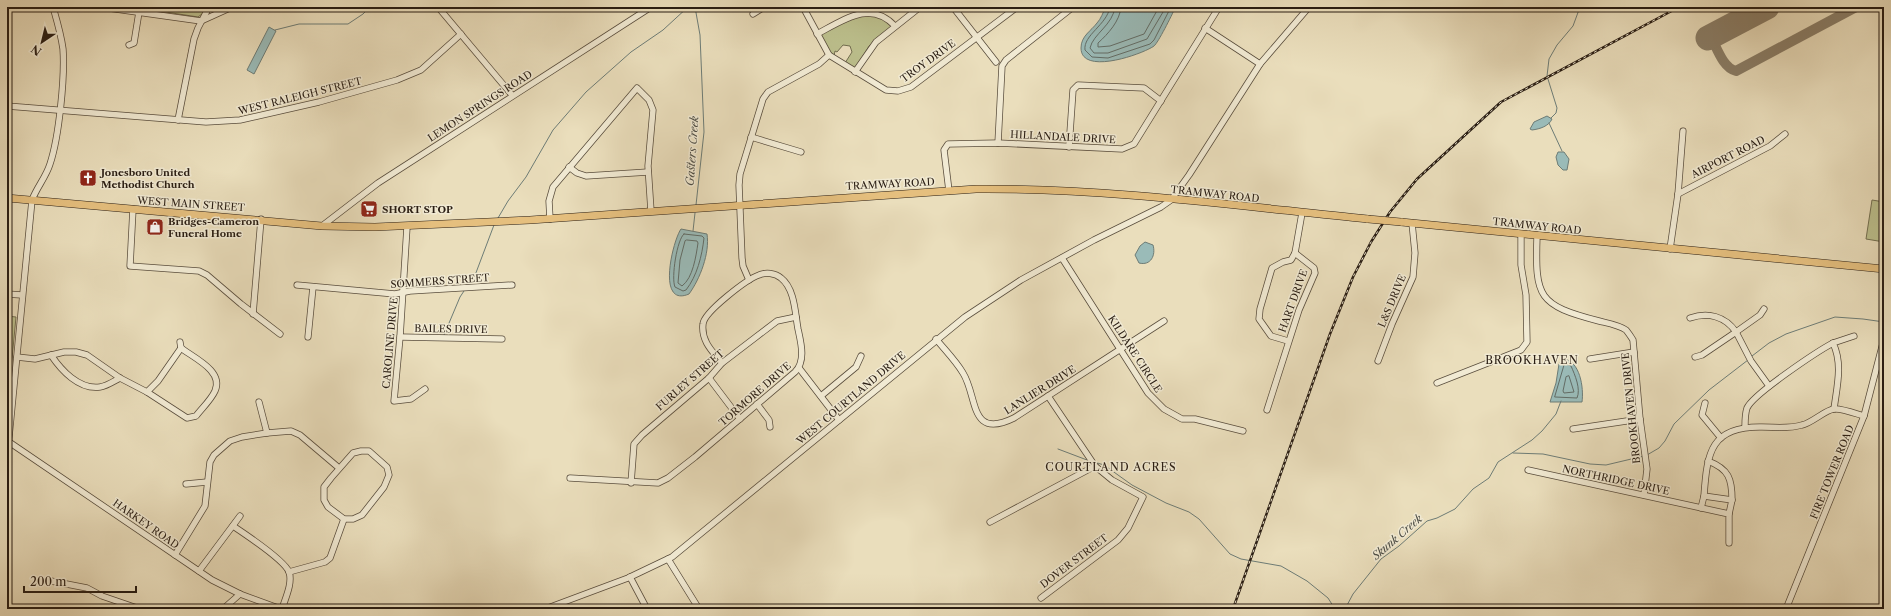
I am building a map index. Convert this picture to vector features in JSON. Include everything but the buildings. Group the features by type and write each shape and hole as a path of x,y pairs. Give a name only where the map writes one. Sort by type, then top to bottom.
{"main road":[{"name":"TRAMWAY ROAD","path":"542,219 949,190 1048,189 1098,192 1884,270"},
{"name":"WEST MAIN STREET","path":"7,198 261,219 322,226 407,227 542,219"}],"street":[{"path":"7,458 32,200 49,166 54,151 59,111 63,70 63,49 53,7"},
{"path":"105,7 201,21 232,7"},
{"path":"178,120 194,39 201,21 209,7"},
{"path":"438,7 512,95"},
{"name":"LEMON SPRINGS ROAD","path":"322,226 378,183 512,95 651,7"},
{"path":"753,14 764,7"},
{"name":"TROY DRIVE","path":"803,7 829,55 886,90 905,90 1017,7"},
{"path":"855,72 871,47 920,7"},
{"path":"952,7 996,62"},
{"path":"998,143 1002,66 1006,60 1073,7"},
{"name":"HILLANDALE DRIVE","path":"949,190 944,150 948,144 998,143 1122,150 1134,144 1219,7"},
{"path":"1171,200 1189,175 1260,64 1308,7"},
{"path":"817,34 859,12 867,10 873,10 885,15 895,26"},
{"path":"129,46 134,43 139,12"},
{"path":"1205,28 1260,64"},
{"name":"WEST RALEIGH STREET","path":"7,106 206,122 240,120 319,102 397,80 421,70 461,34"},
{"path":"749,280 743,266 740,174 763,99 768,92 819,64 829,55"},
{"path":"1069,147 1073,90 1078,85 1144,88 1161,100"},
{"path":"550,218 549,201 551,191 569,167 636,88 649,100 653,110 648,172 651,211"},
{"name":"AIRPORT ROAD","path":"1670,249 1678,194 1683,131"},
{"name":"AIRPORT ROAD","path":"1678,194 1693,184 1770,146 1785,134"},
{"path":"751,137 801,152"},
{"path":"569,167 577,173 586,176 648,172"},
{"name":"WEST COURTLAND DRIVE","path":"545,609 630,577 668,559 714,524 936,339 985,303 1021,280 1156,210 1171,200"},
{"path":"133,209 130,266 199,271 218,284 253,314 280,334"},
{"name":"HART DRIVE","path":"1288,341 1271,336 1259,319 1260,309 1272,268 1291,260 1295,253 1302,213"},
{"path":"253,314 261,219"},
{"name":"L&S DRIVE","path":"1378,361 1392,324 1413,277 1415,253 1412,223"},
{"name":"CAROLINE DRIVE","path":"407,227 394,402 411,399 425,390"},
{"path":"1437,383 1521,350 1526,342 1526,295 1520,265 1521,234"},
{"name":"BROOKHAVEN DRIVE","path":"1537,236 1536,272 1539,288 1547,300 1558,308 1626,330 1633,340 1640,419 1647,469 1644,495"},
{"name":"HART DRIVE","path":"1267,410 1280,372 1288,341 1299,310 1315,273 1314,268 1295,253"},
{"name":"KILDARE CIRCLE","path":"1062,258 1148,393 1156,402 1172,415 1182,419 1194,419 1243,431"},
{"name":"TORMORE DRIVE","path":"570,478 631,483 658,483 668,478 799,368 802,358 792,296 788,286 781,278 770,272 758,275 749,280 710,310 703,322 703,336 708,347 722,363"},
{"name":"SOMMERS STREET","path":"296,285 395,294 403,292 512,285"},
{"path":"308,337 313,287"},
{"path":"7,294 22,295"},
{"path":"1695,357 1702,355 1760,316 1764,309"},
{"path":"1690,318 1700,315 1711,315 1723,319 1732,325 1750,361 1769,386"},
{"name":"FURLEY STREET","path":"631,483 634,444 656,421 709,378 722,363 777,321 796,316"},
{"name":"LANLIER DRIVE","path":"936,339 964,374 976,414 983,421 994,424 1004,423 1164,321"},
{"path":"1745,426 1748,407 1769,386 1833,343 1854,336"},
{"name":"BAILES DRIVE","path":"400,337 502,339"},
{"name":"FIRE TOWER ROAD","path":"1786,609 1864,416 1884,339"},
{"path":"1833,343 1838,354 1840,364 1834,409"},
{"path":"17,357 35,359 64,352 76,352 87,355 120,378 147,392 187,418 196,416 215,390 218,381 213,372 180,345 158,381 147,392"},
{"path":"1590,359 1634,352"},
{"path":"51,355 60,369 84,385 100,387 120,378"},
{"path":"820,396 856,367 861,356"},
{"path":"799,368 839,420"},
{"path":"709,378 740,419"},
{"path":"990,522 1095,466 1048,396"},
{"path":"259,402 267,433"},
{"path":"1704,403 1702,415 1721,438"},
{"path":"757,404 769,420 770,426"},
{"path":"1701,508 1708,461 1713,445 1730,431 1745,426 1789,427 1802,425 1834,409 1864,416"},
{"path":"1573,428 1640,419"},
{"path":"175,555 205,506 210,462 225,444 236,438 287,431 296,433 339,468"},
{"name":"HARKEY ROAD","path":"9,442 199,571 240,594 281,609"},
{"path":"369,452 387,467 389,475 384,487 362,515 353,519 344,519 328,507 324,500 324,487 353,453 369,452"},
{"path":"1708,461 1719,465 1727,473 1732,484 1732,500 1729,514 1729,543"},
{"name":"DOVER STREET","path":"1041,598 1118,540 1128,528 1143,497 1112,480 1095,466"},
{"name":"NORTHRIDGE DRIVE","path":"1528,470 1729,514"},
{"path":"186,484 207,482"},
{"path":"1704,496 1732,500"},
{"path":"199,571 240,516"},
{"path":"289,572 325,562 330,558 344,519"},
{"path":"233,526 279,561 289,572 289,585 281,609"},
{"path":"668,559 699,609"},
{"path":"630,577 647,609"},
{"path":"51,581 87,588 102,596 140,609"},
{"path":"223,609 240,594"}],"green space":[{"path":"154,7 207,7 198,17 153,10"},
{"path":"873,12 892,26 869,46 855,69 845,63 852,52 850,46 843,45 837,52 835,51 834,56 830,53 820,34 860,14"},
{"path":"1872,200 1884,202 1884,242 1866,239"},
{"path":"7,316 16,317 10,380 7,380"}],"water":[{"path":"1106,7 1175,8 1162,35 1156,44 1148,50 1126,58 1101,62 1091,61 1084,56 1081,44 1084,37 1100,20"},
{"path":"269,27 276,31 254,74 247,70"},
{"path":"1547,116 1552,119 1544,127 1532,130 1530,129 1534,122"},
{"path":"1558,152 1564,152 1569,159 1567,170 1563,170 1558,165 1556,157"},
{"path":"681,229 707,234 708,241 706,257 697,281 689,294 679,296 673,291 670,282 670,271 674,246"},
{"path":"1145,242 1153,245 1153,256 1147,263 1139,263 1135,255 1140,246"},
{"path":"1563,359 1569,361 1577,369 1580,376 1582,402 1550,402 1556,383 1559,364"}],"waterway":[{"path":"275,30 299,24 348,24 363,14 370,7"},
{"path":"498,218 508,201 526,177 553,130 586,92 631,52 663,30 688,7"},
{"name":"Gasters Creek","path":"695,7 700,35 704,132 696,205"},
{"path":"1551,118 1556,113 1557,108 1547,76 1549,59 1557,45 1573,26 1580,7"},
{"path":"1549,123 1562,151"},
{"name":"Gasters Creek","path":"693,231 695,213"},
{"path":"467,283 474,278 494,225"},
{"path":"444,335 464,291"},
{"path":"1752,356 1769,343 1786,334 1835,317 1884,322"},
{"path":"1647,455 1659,448 1665,441 1674,424 1709,390 1748,360"},
{"name":"Skunk Creek","path":"1345,609 1353,594 1381,559 1399,546 1427,521 1455,509 1473,489 1489,478 1498,462 1532,440 1542,431 1556,414 1561,401"},
{"path":"1058,449 1087,460"},
{"path":"1513,453 1543,454 1590,464 1606,465 1644,456"},
{"path":"1094,462 1104,465 1132,485 1166,503 1189,512 1199,519 1230,554 1241,559 1281,566 1307,581 1328,598 1335,609"}],"taxiway":[{"path":"1711,37 1724,62 1727,66 1736,71 1856,7"}],"runway":[{"path":"1708,38 1767,7"}],"railway":[{"path":"1233,609 1330,334 1353,277 1371,242 1390,212 1417,179 1501,102 1679,7"}],"place":[{"name":"Jonesboro United Methodist Church","path":"88,178"},
{"name":"SHORT STOP","path":"369,209"},
{"name":"Bridges-Cameron Funeral Home","path":"155,227"}],"district":[{"name":"BROOKHAVEN","path":"1532,360"},
{"name":"COURTLAND ACRES","path":"1111,467"}]}
